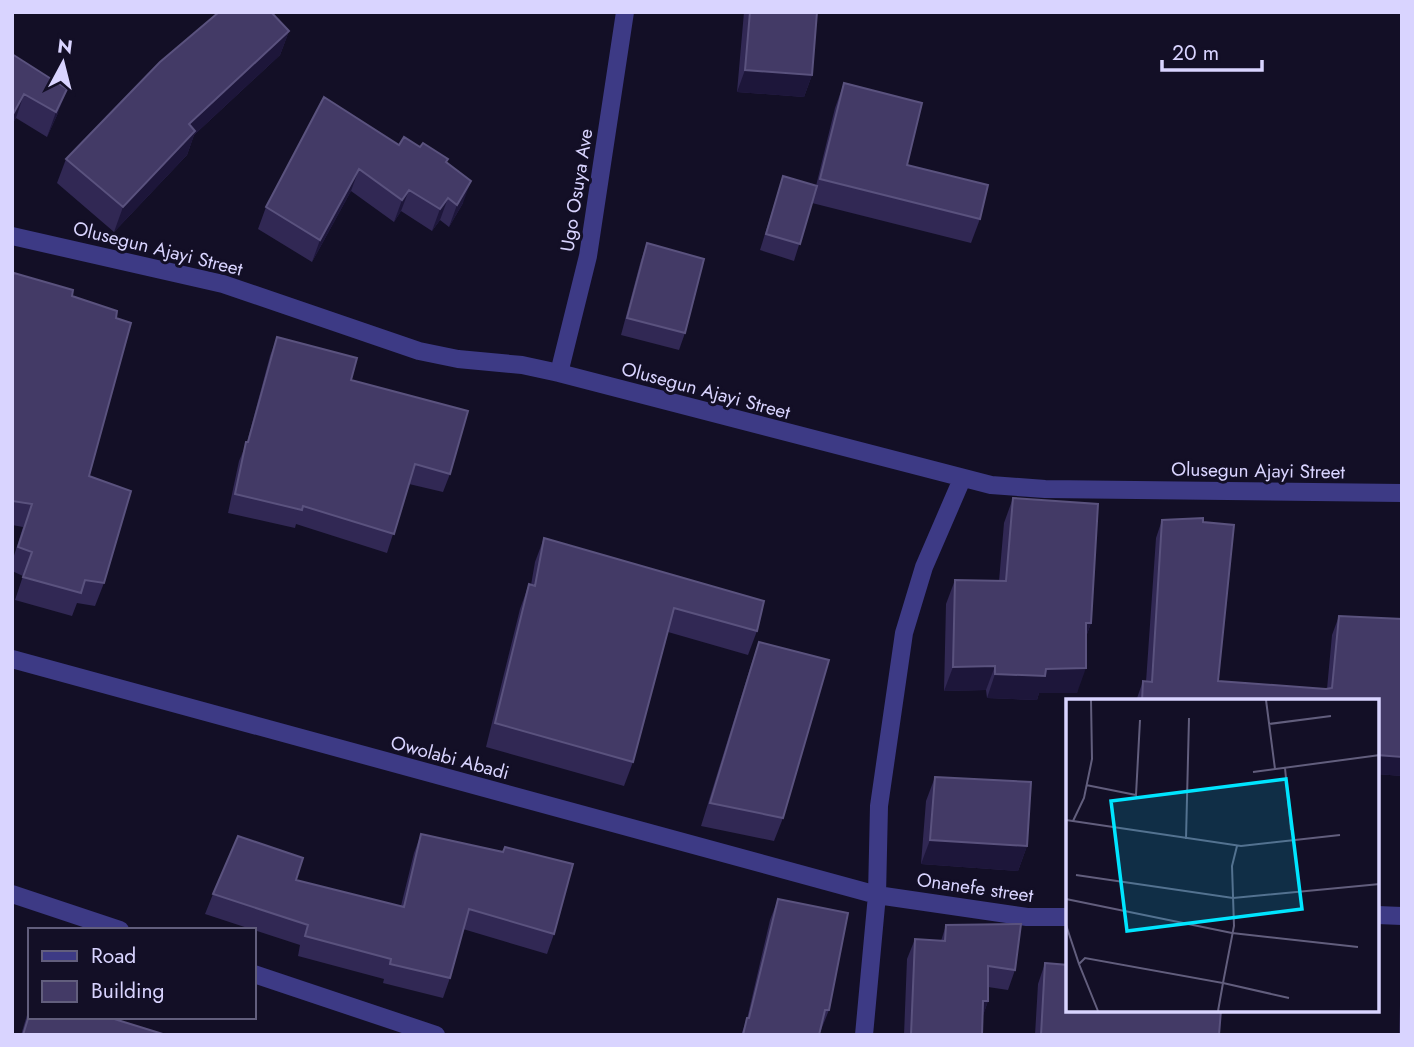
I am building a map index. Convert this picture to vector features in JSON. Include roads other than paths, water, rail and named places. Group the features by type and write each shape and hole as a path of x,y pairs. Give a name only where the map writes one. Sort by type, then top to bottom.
{"street":[{"name":"Ugo Osuya Ave","path":"559,373 588,256 625,12"},
{"name":"Olusegun Ajayi Street","path":"12,236 223,284 419,351 559,373 991,485 1045,489 1402,493"},
{"path":"864,1035 877,895 879,806 904,634 924,567 962,479"},
{"name":"Owolabi Abadi","path":"12,659 877,895"},
{"path":"12,894 114,928"},
{"name":"Onanefe street","path":"877,895 1027,917 1066,917"},
{"path":"1379,915 1402,916"},
{"path":"256,975 436,1035"}]}
